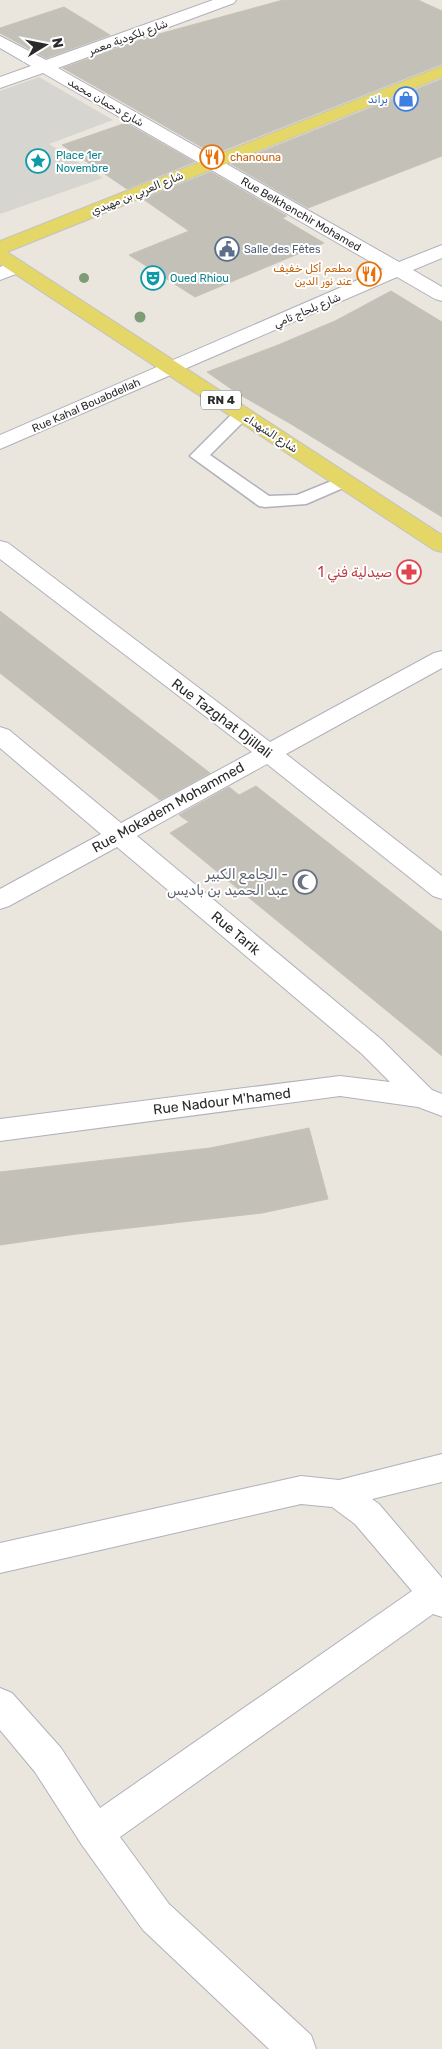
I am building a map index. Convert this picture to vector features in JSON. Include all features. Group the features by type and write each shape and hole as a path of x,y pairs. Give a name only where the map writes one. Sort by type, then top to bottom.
{"main road":[{"name":"شارع العربي بن مهيدي","path":"0,248 442,71"},
{"name":"شارع الشهداء","path":"6,266 171,368 442,545"}],"street":[{"name":"شارع بلكودية معمر","path":"0,83 228,0"},
{"name":"شارع دحمان محمد","path":"0,41 213,162"},
{"name":"Rue Belkhenchir Mohamed","path":"213,162 442,296"},
{"name":"شارع بلحاج تامي","path":"171,368 442,251"},
{"name":"Rue Kahal Bouabdellah","path":"0,443 171,368"},
{"name":"Rue Tazghat Djillali","path":"0,548 268,752 442,890"},
{"name":"Rue Mokadem Mohammed","path":"0,900 442,658"},
{"name":"Rue Tarik","path":"0,735 372,1048 432,1101"},
{"name":"Rue Nadour M'hamed","path":"0,1130 340,1086 432,1101"},
{"path":"0,1558 301,1490 339,1494 442,1468"},
{"path":"95,1832 438,1597 367,1514 339,1494"},
{"path":"0,1704 48,1760 95,1832 156,1917 297,2049"}],"lane":[{"path":"242,414 199,456 265,502 300,500 344,481"}],"shaded area":[{"name":"Place 1er Novembre","path":"39,77 113,120 49,144 103,178 0,214 0,91"}],"building":[{"path":"283,0 418,0 442,11 442,64 214,154 63,68 148,37"},
{"path":"64,7 110,35 46,58 0,33 0,28"},
{"path":"442,79 442,156 308,208 231,164"},
{"path":"126,123 194,162 127,189 62,145"},
{"name":"Salle des Fêtes","path":"211,172 287,216 282,218 324,243 195,297 129,255 189,231 143,199"},
{"path":"391,291 442,322 442,517 237,393 207,372 335,321"},
{"path":"0,611 210,773 160,800 0,673"},
{"name":"الجامع الكبير - عبد الحميد بن باديس","path":"256,786 442,932 442,1056 170,833 189,822 179,815 229,787 239,795"},
{"path":"309,1128 328,1199 262,1213 77,1234 0,1245 0,1172 210,1148"}],"place":[{"name":"براند","path":"406,99"},
{"name":"chanouna","path":"212,157"},
{"name":"Place 1er Novembre","path":"38,161"},
{"name":"Salle des Fêtes","path":"227,249"},
{"name":"مطعم أكل خفيف عند نور الدين","path":"369,274"},
{"name":"Oued Rhiou","path":"153,278"},
{"name":"صيدلية فني 1","path":"409,572"},
{"name":"الجامع الكبير - عبد الحميد بن باديس","path":"305,882"}]}
